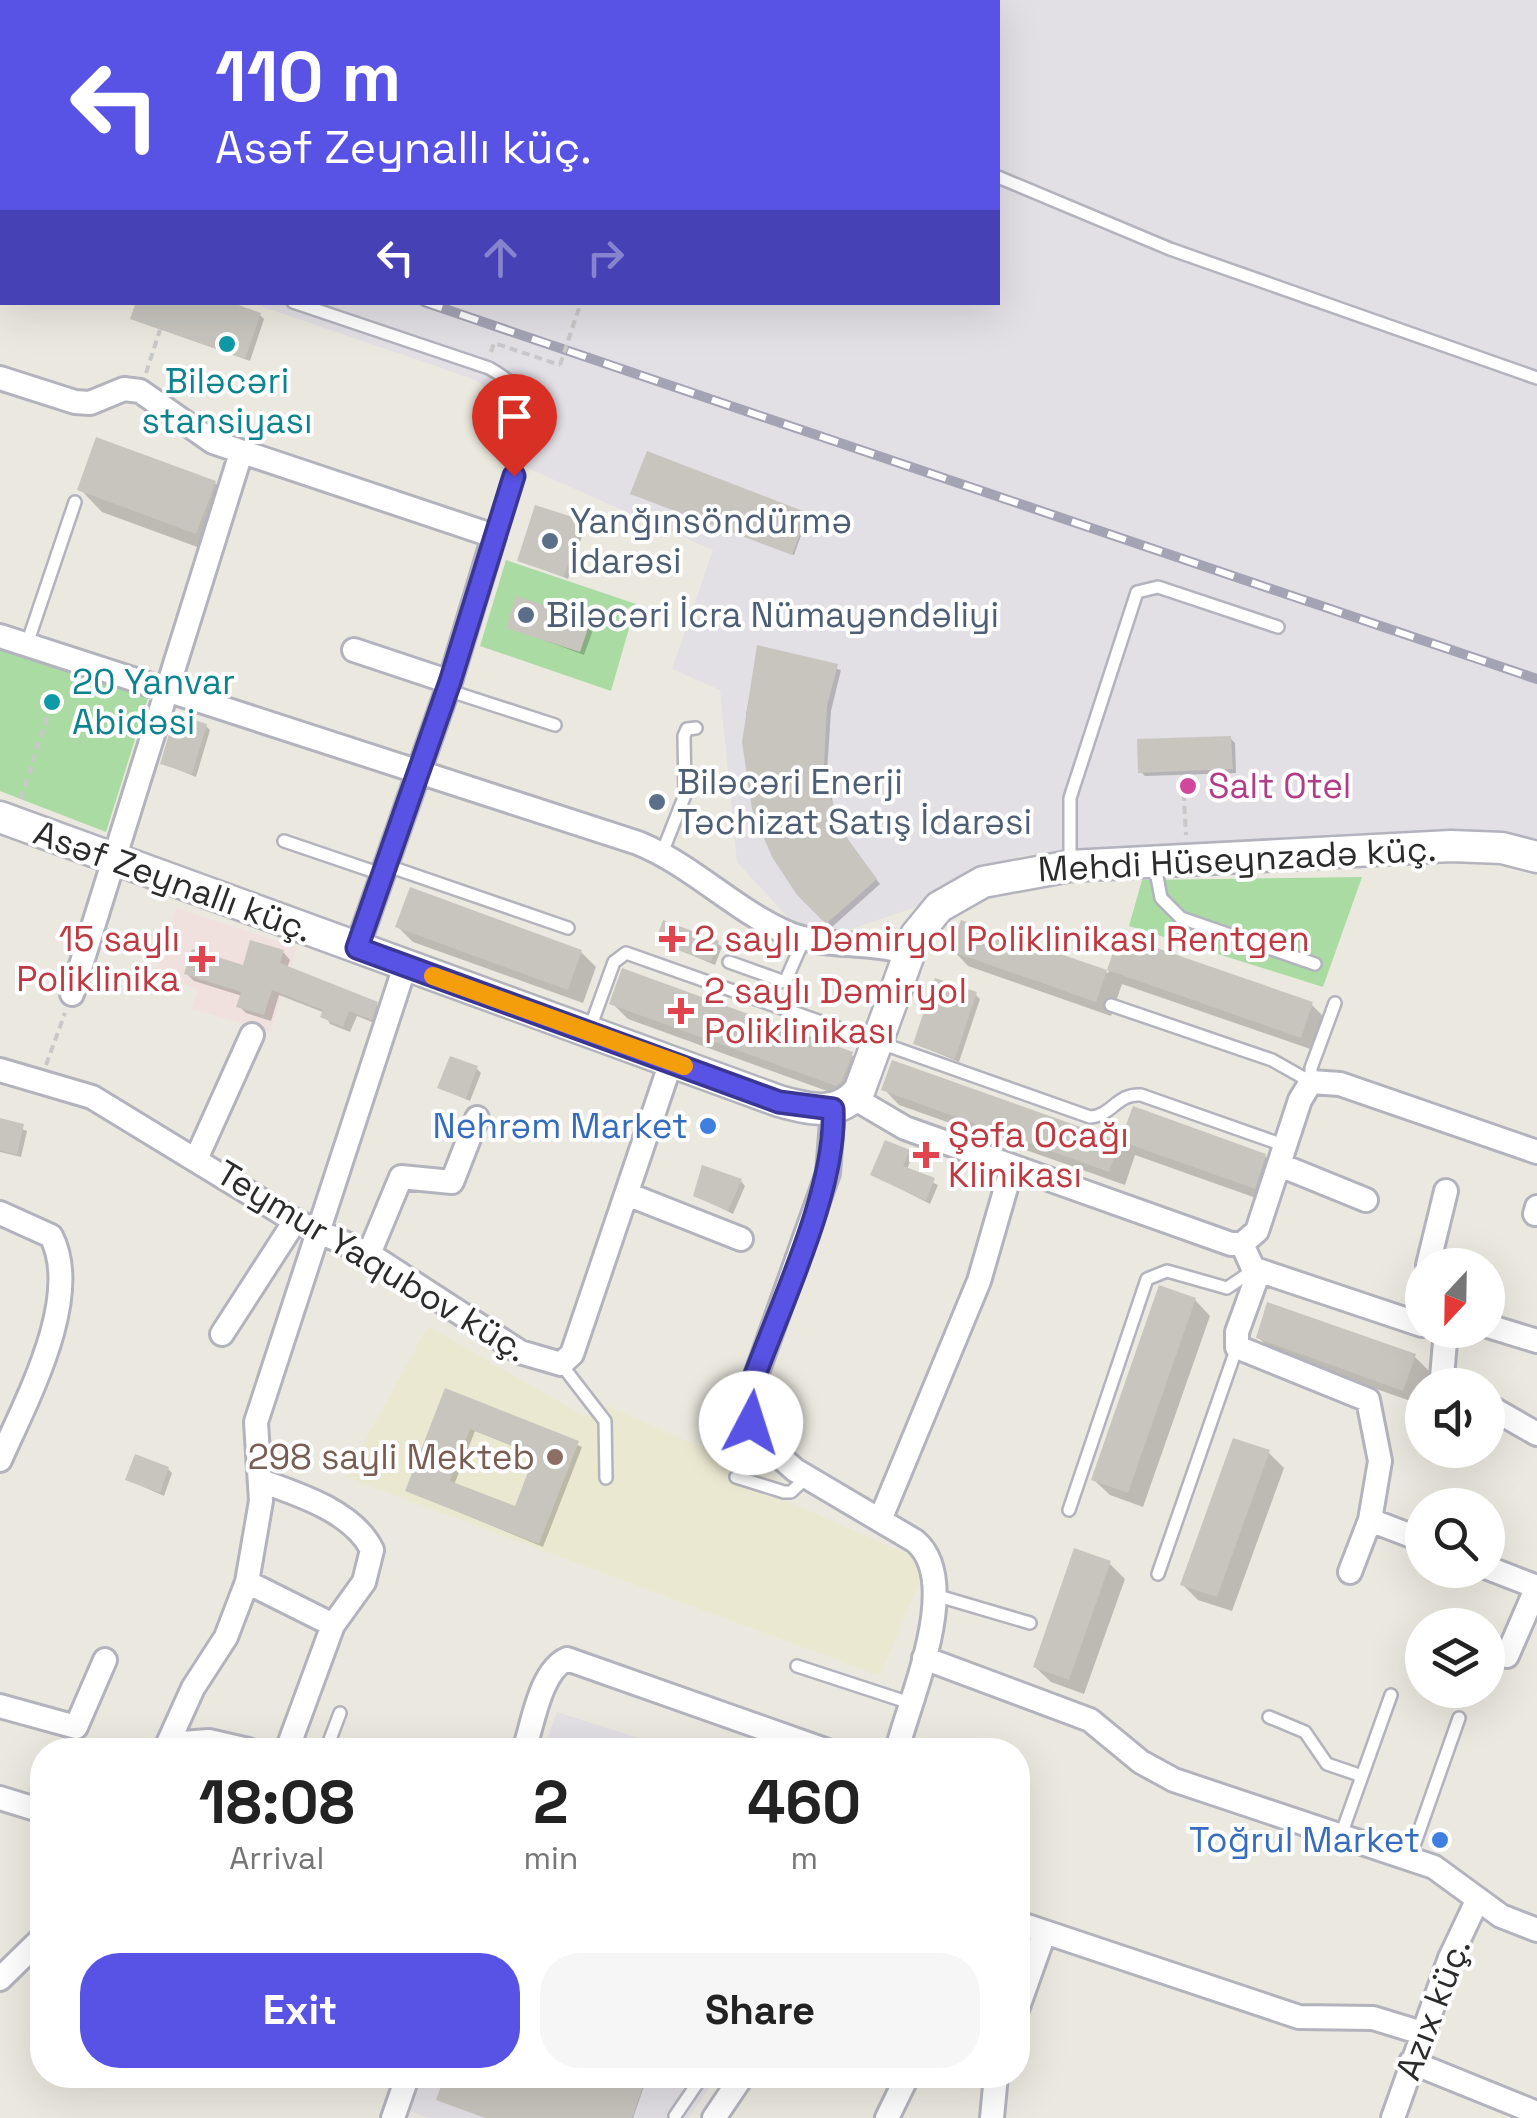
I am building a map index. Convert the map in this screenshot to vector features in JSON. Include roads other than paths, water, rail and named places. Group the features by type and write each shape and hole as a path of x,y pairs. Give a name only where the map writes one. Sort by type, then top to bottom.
{"main road":[{"name":"Asəf Zeynallı küç.","path":"10,808 114,859 779,1102 844,1103"},
{"name":"Mehdi Hüseynzadə küç.","path":"908,952 928,918 961,892 1009,874 1070,866 1476,846 1537,857"},
{"path":"844,1103 876,1044 908,952"}],"street":[{"path":"0,378 75,402 90,403 124,388 140,391 198,434 241,453 494,536 448,686 357,948"},
{"path":"72,994 241,453"},
{"path":"0,636 662,853 768,924 804,939 882,945 908,952"},
{"path":"354,650 448,686"},
{"path":"171,1738 193,1688 226,1637 247,1582 261,1481 256,1422 405,966"},
{"path":"196,1156 252,1035"},
{"name":"Teymur Yaqubov küç.","path":"0,1070 92,1097 196,1156 296,1221 369,1254 520,1352 549,1364 561,1364 578,1339 671,1062"},
{"path":"1350,1572 1370,1520 1380,1461 1368,1400 1238,1347 1238,1332 1255,1289 1254,1269 1242,1244 1256,1230 1300,1100 1311,1082 1340,1084 1537,1152"},
{"path":"844,1103 828,1173 748,1406 761,1440 807,1478 926,1550 933,1568 935,1595 924,1658 900,1738"},
{"name":"Asəf Zeynallı küç.","path":"844,1103 1215,1239 1242,1244"},
{"path":"369,1254 401,1178 452,1182 477,1118"},
{"path":"1283,1155 1366,1200"},
{"path":"880,1520 978,1281 1012,1167"},
{"path":"1432,1248 1446,1191"},
{"path":"627,1194 741,1240"},
{"path":"0,1460 32,1387 64,1279 51,1236 2,1219"},
{"path":"222,1334 296,1221"},
{"path":"1254,1269 1405,1319"},
{"path":"1505,1331 1537,1340"},
{"path":"1505,1416 1537,1434"},
{"path":"261,1481 329,1510 354,1528 372,1550 364,1582 333,1625 291,1738"},
{"path":"1370,1520 1405,1533"},
{"path":"1505,1575 1537,1588 1508,1656"},
{"path":"247,1582 333,1625"},
{"path":"924,1658 1090,1720 1141,1762 1174,1780 1410,1857 1451,1877 1477,1901 1537,1930"},
{"path":"0,1706 76,1727 105,1660"},
{"path":"528,1738 548,1680 558,1664 567,1660 791,1738"},
{"path":"0,1798 30,1808"},
{"name":"Azıx küç.","path":"1393,2118 1422,2033 1477,1901"},
{"path":"1030,1928 1299,2018 1373,2018 1422,2033"},
{"path":"1030,1969 1044,1934"},
{"path":"0,1979 30,1950"},
{"path":"1411,2062 1537,2113"},
{"path":"393,2118 403,2088"},
{"path":"714,2118 735,2088"},
{"path":"887,2118 902,2088"},
{"path":"992,2118 993,2088"}],"lane":[{"path":"1000,178 1170,249 1537,378"},
{"path":"302,305 488,368 514,384 530,411 530,426 494,536"},
{"path":"27,644 75,502"},
{"path":"1070,866 1070,798 1137,592 1158,588 1278,627"},
{"path":"448,686 555,725"},
{"path":"662,853 685,795 684,736 687,729 696,728"},
{"path":"284,840 568,928"},
{"path":"1154,862 1160,898 1181,918 1315,964"},
{"path":"728,962 785,982 804,939"},
{"path":"588,1032 614,962 626,953 1090,1117 1106,1112 1123,1096 1140,1095 1283,1155"},
{"path":"1111,1005 1272,1060 1311,1082 1311,1068 1334,1003"},
{"path":"1069,1510 1146,1279 1167,1271 1226,1288 1254,1269"},
{"path":"1158,1574 1238,1347"},
{"path":"561,1364 605,1421 606,1478"},
{"path":"736,1477 784,1492 792,1492 807,1478"},
{"path":"935,1595 1030,1623"},
{"path":"798,1666 910,1704"},
{"path":"1342,1835 1391,1695"},
{"path":"331,1738 340,1713"},
{"path":"1270,1718 1304,1732 1327,1764 1362,1776"},
{"path":"1410,1857 1460,1718"},
{"path":"675,2116 694,2088"}],"railway":[{"path":"433,305 1537,679"}],"place":[{"name":"Biləcəri stansiyası","path":"227,344"},
{"name":"Yanğınsöndürmə İdarəsi","path":"550,541"},
{"name":"Biləcəri İcra Nümayəndəliyi","path":"526,615"},
{"name":"20 Yanvar Abidəsi","path":"52,702"},
{"name":"Salt Otel","path":"1188,786"},
{"name":"Biləcəri Enerji Təchizat Satış İdarəsi","path":"657,802"},
{"name":"2 saylı Dəmiryol Poliklinikası Rentgen","path":"672,939"},
{"name":"15 saylı Poliklinika","path":"202,959"},
{"name":"2 saylı Dəmiryol Poliklinikası","path":"681,1011"},
{"name":"Nehrəm Market","path":"708,1126"},
{"name":"Şəfa Ocağı Klinikası","path":"926,1155"},
{"name":"298 sayli Mekteb","path":"555,1457"},
{"name":"Toğrul Market","path":"1440,1840"}]}
